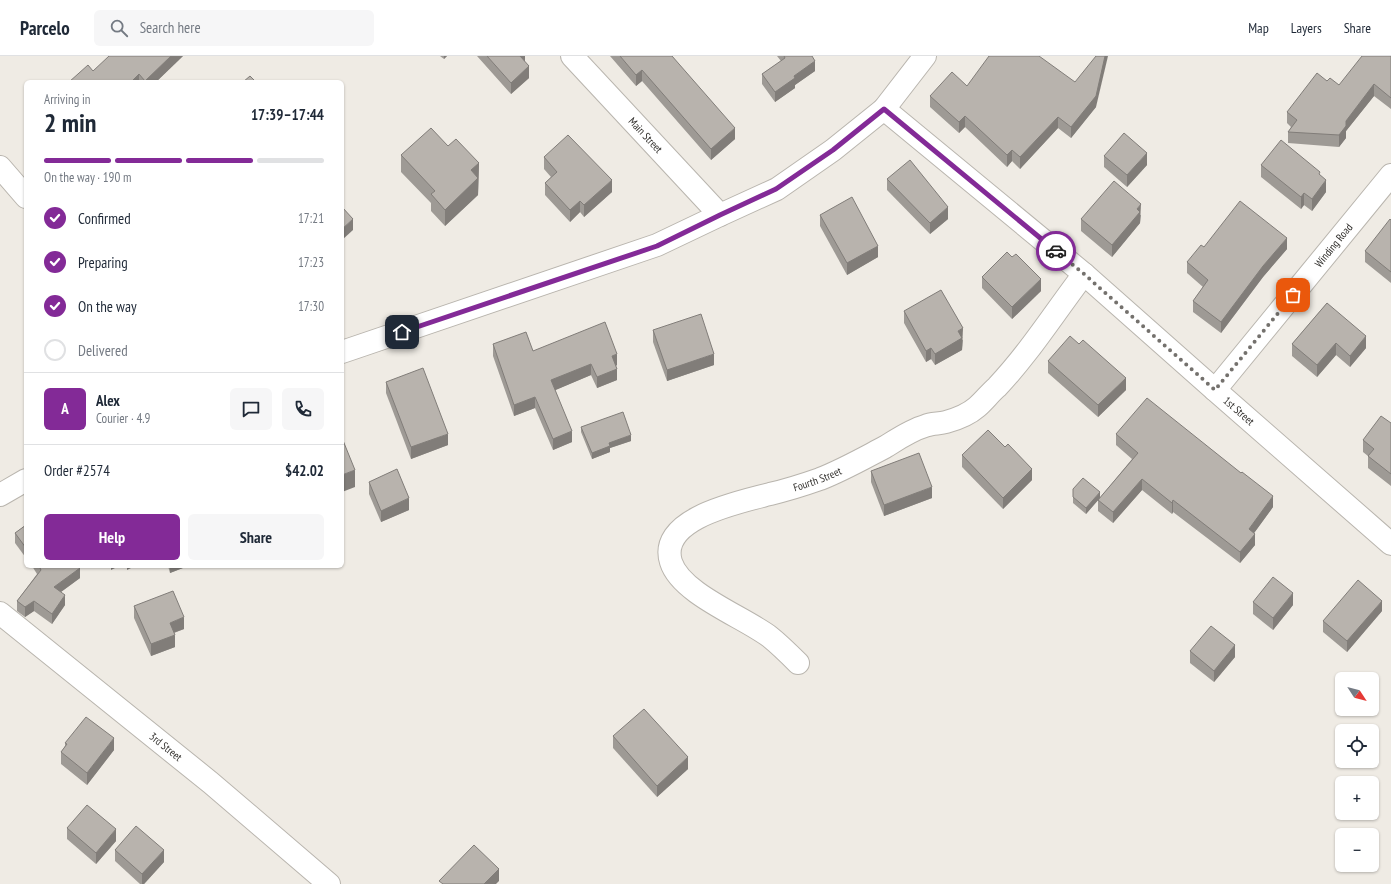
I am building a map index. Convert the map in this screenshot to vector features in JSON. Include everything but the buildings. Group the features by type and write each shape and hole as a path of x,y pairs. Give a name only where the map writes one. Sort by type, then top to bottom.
{"street":[{"name":"Main Street","path":"572,56 720,215"},
{"path":"344,351 657,246 776,189 833,150 884,109 925,56"},
{"name":"1st Street","path":"884,109 1084,274 1391,544"},
{"path":"0,167 24,195"},
{"name":"Winding Road","path":"1215,390 1391,175"},
{"name":"Fourth Street","path":"798,664 769,637 720,607 682,579 671,562 670,551 673,540 681,529 696,518 719,508 800,486 836,473 926,425 951,420 962,416 977,407 1004,379 1035,343 1084,274"},
{"path":"0,495 24,481"},
{"name":"3rd Street","path":"0,613 211,783 329,884"}],"way so far":[{"path":"1056,251 1215,390 1293,295"}],"route":[{"path":"402,332 657,246 776,189 833,150 884,109 1056,251"}]}
